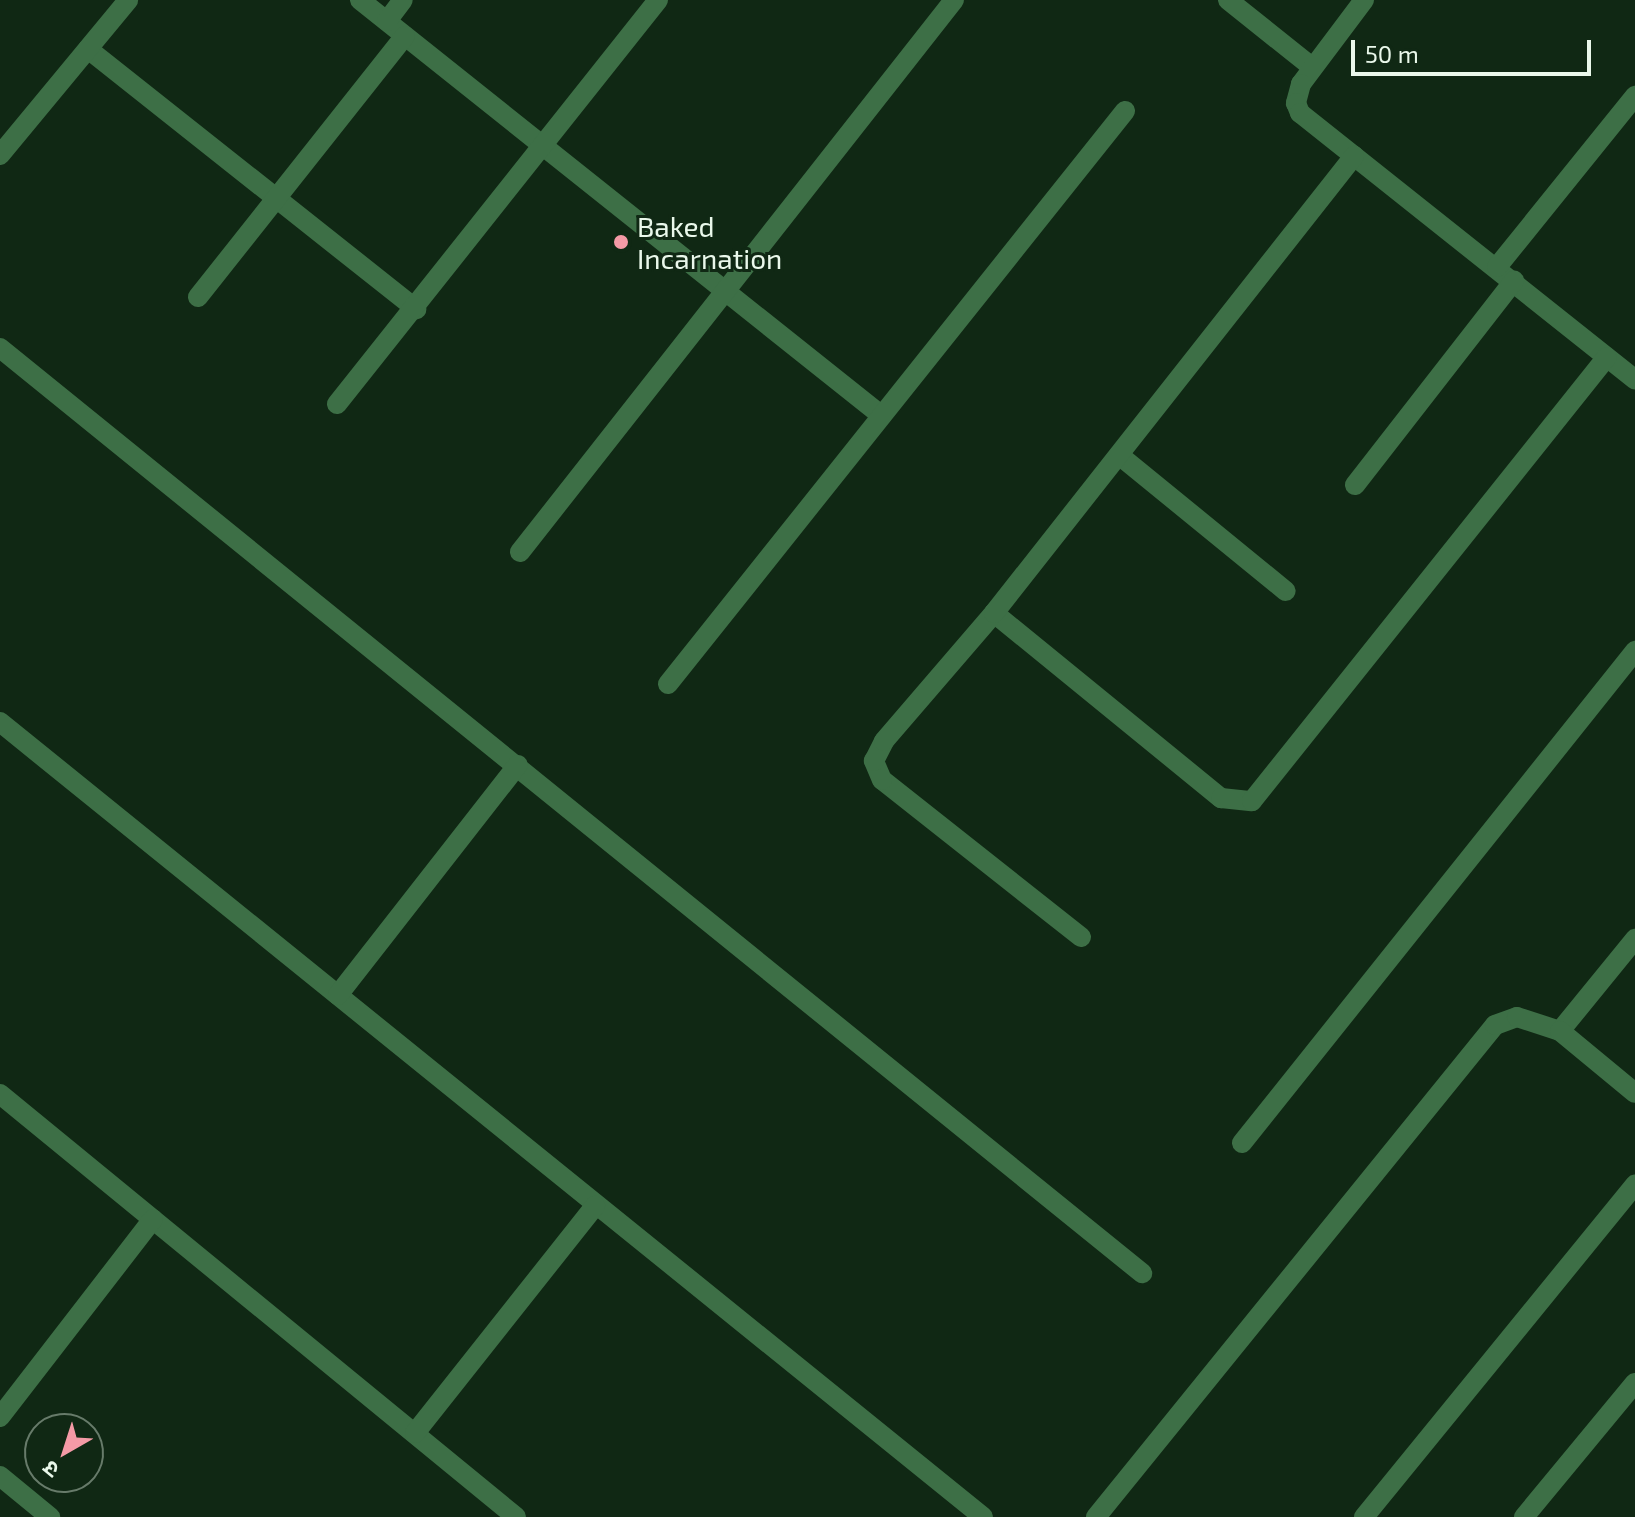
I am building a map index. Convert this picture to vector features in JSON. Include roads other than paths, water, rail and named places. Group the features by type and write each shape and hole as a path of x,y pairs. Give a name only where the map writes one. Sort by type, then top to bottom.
{"street":[{"path":"0,155 128,0"},
{"path":"360,0 725,294 882,416"},
{"path":"387,21 403,0"},
{"path":"337,404 545,148 658,0"},
{"path":"520,552 954,0"},
{"path":"1228,0 1312,67"},
{"path":"1364,0 1312,67 1297,94 1300,113 1635,379"},
{"path":"198,297 405,36"},
{"path":"88,49 416,309"},
{"path":"1497,267 1635,96"},
{"path":"668,684 1125,111"},
{"path":"1081,937 876,771 874,761 884,741 994,613 1354,156"},
{"path":"1355,485 1514,281"},
{"path":"0,348 1142,1273"},
{"path":"994,613 1221,798 1252,801 1607,357"},
{"path":"1119,455 1286,591"},
{"path":"1242,1143 1635,651"},
{"path":"0,722 983,1517"},
{"path":"338,995 518,765"},
{"path":"1560,1031 1635,939"},
{"path":"1096,1517 1495,1025 1517,1017 1560,1031 1635,1093"},
{"path":"0,1094 516,1517"},
{"path":"1364,1517 1635,1185"},
{"path":"415,1433 595,1206"},
{"path":"0,1417 153,1219"},
{"path":"1524,1517 1635,1383"},
{"path":"0,1476 50,1517"}],"place":[{"name":"Baked Incarnation","path":"621,242"}]}
